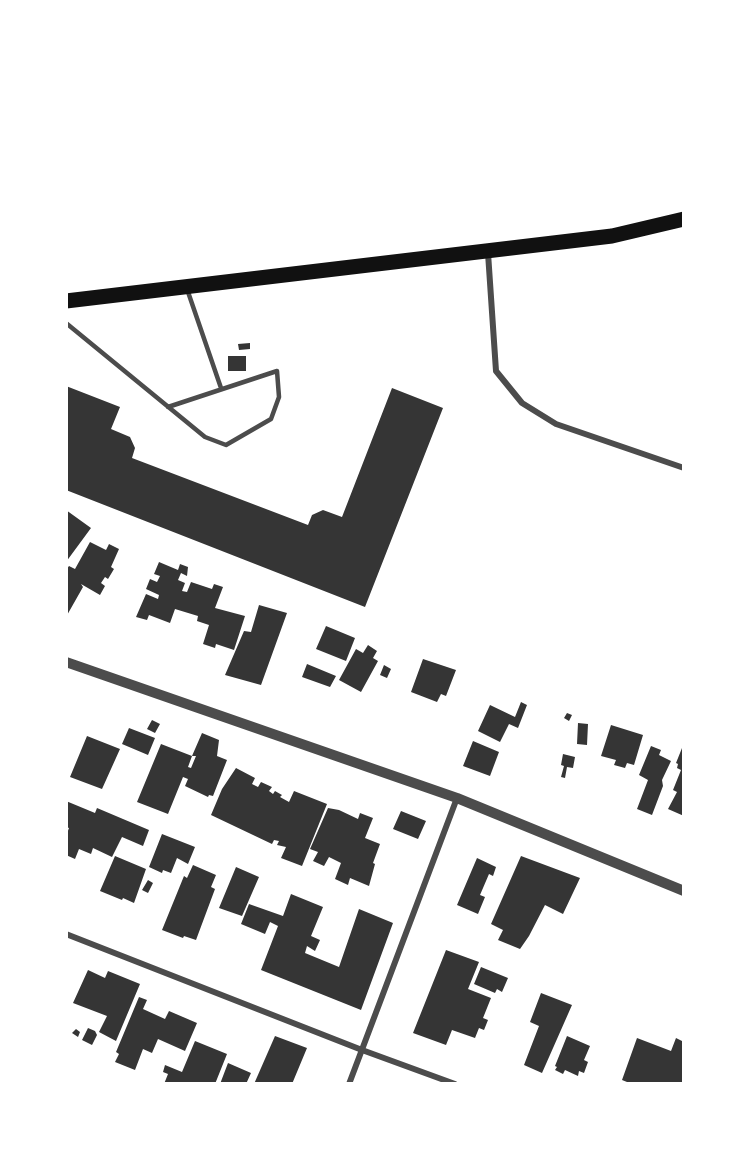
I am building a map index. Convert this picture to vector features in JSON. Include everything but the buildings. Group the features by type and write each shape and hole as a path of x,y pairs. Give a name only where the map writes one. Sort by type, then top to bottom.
{"main road":[{"path":"66,301 612,236 684,219"}],"street":[{"path":"488,252 496,371 522,403 555,424 684,468"},
{"path":"66,662 457,798 684,891"},
{"path":"349,1084 457,798"},
{"path":"66,934 455,1084"}],"lane":[{"path":"187,287 221,388"},
{"path":"66,323 168,407 205,437 226,444 271,419 279,397 277,371 168,407"}]}
